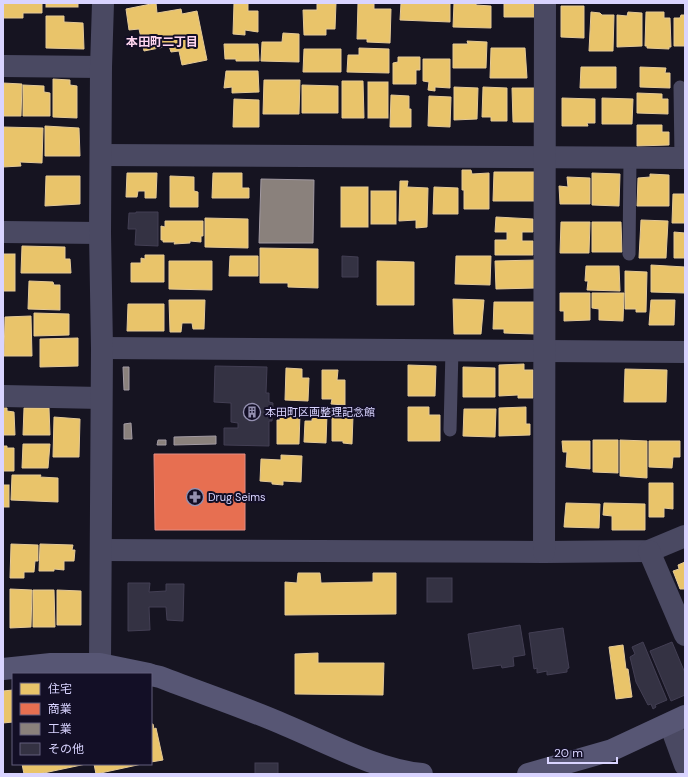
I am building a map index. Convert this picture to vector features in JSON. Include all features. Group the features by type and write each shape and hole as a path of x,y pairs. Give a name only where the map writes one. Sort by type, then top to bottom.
{"street":[{"path":"100,664 102,348 100,232 103,3"},
{"path":"544,552 545,3"},
{"path":"3,66 101,67"},
{"path":"101,155 683,158"},
{"path":"3,232 100,232"},
{"path":"102,348 685,352"},
{"path":"3,396 101,398"},
{"path":"101,550 649,551 685,536"},
{"path":"649,551 685,635"},
{"path":"3,669 51,664 100,664 145,673"},
{"path":"152,675 284,724 342,750 411,774"},
{"path":"528,774 612,750 677,720 685,765"}],"lane":[{"path":"680,87 683,158"},
{"path":"629,254 630,158"},
{"path":"450,430 452,350"}],"building: 住宅":[{"path":"3,3 42,3 42,13 23,13 23,18 3,18"},
{"path":"46,3 78,3 78,7 46,7"},
{"path":"156,3 157,13 181,9 182,14 197,11 207,60 182,65 179,51 171,52 169,46 144,51 139,29 129,30 126,9"},
{"path":"234,3 248,3 248,11 258,11 258,32 245,30 245,35 233,34"},
{"path":"317,3 336,3 335,29 326,29 326,35 304,35 303,10 317,10"},
{"path":"358,3 374,3 374,9 391,9 390,43 367,42 367,39 357,39"},
{"path":"401,3 450,3 450,22 400,20"},
{"path":"454,3 476,3 476,5 491,6 491,28 453,27"},
{"path":"504,3 536,3 537,17 504,17"},
{"path":"561,6 584,6 584,38 561,37"},
{"path":"591,12 600,13 602,15 614,15 613,51 589,51"},
{"path":"628,12 642,13 642,46 617,47 617,15 627,16"},
{"path":"646,12 664,12 664,18 670,18 671,47 669,47 669,49 647,48 647,46 645,46"},
{"path":"681,15 685,15 685,46 674,46 674,18 680,18"},
{"path":"46,16 64,16 64,22 83,23 84,49 46,48"},
{"path":"283,33 299,34 299,62 261,61 262,42 282,42"},
{"path":"467,41 487,42 486,68 453,68 453,44 468,44"},
{"path":"224,44 258,44 259,61 236,61 236,59 225,59"},
{"path":"359,48 389,49 389,73 347,72 348,55 359,55"},
{"path":"491,48 525,48 527,78 490,78"},
{"path":"304,49 341,49 341,72 303,72"},
{"path":"398,57 420,57 420,70 416,70 416,84 393,84 393,63 398,62"},
{"path":"423,59 450,59 450,88 435,87 435,91 428,90 429,82 423,81"},
{"path":"581,67 616,67 616,88 580,88"},
{"path":"640,67 666,68 665,73 670,73 670,88 640,87"},
{"path":"226,71 258,71 259,92 232,93 232,87 224,88"},
{"path":"53,79 70,80 70,85 77,86 77,118 53,117"},
{"path":"264,80 300,80 299,114 263,114"},
{"path":"342,81 363,81 364,118 342,118"},
{"path":"368,82 388,82 388,118 368,118"},
{"path":"3,83 22,84 21,116 3,116"},
{"path":"23,85 44,86 44,92 50,93 50,116 23,116"},
{"path":"302,85 338,86 338,113 302,113"},
{"path":"454,87 478,88 477,119 454,120"},
{"path":"483,87 507,88 507,121 491,121 491,117 482,117"},
{"path":"512,88 535,88 536,122 513,122"},
{"path":"637,93 662,94 662,99 668,99 668,114 637,113"},
{"path":"391,95 409,96 411,127 390,127"},
{"path":"429,96 451,97 450,127 428,126"},
{"path":"562,98 595,99 595,123 587,123 588,126 562,126"},
{"path":"602,98 633,99 632,124 602,124"},
{"path":"234,99 259,100 259,127 233,127"},
{"path":"637,125 662,125 662,132 669,132 669,145 637,146"},
{"path":"45,126 79,128 80,156 45,156"},
{"path":"3,127 43,128 42,163 20,162 21,166 3,167"},
{"path":"462,170 471,170 472,174 489,173 489,209 464,209"},
{"path":"494,172 535,172 536,201 493,201"},
{"path":"127,173 157,173 156,198 145,198 145,191 138,191 137,197 126,197"},
{"path":"213,173 242,173 242,188 249,188 249,198 212,198"},
{"path":"592,173 620,174 619,206 592,205"},
{"path":"650,174 669,175 669,206 637,206 638,178 650,177"},
{"path":"46,176 80,176 80,204 45,206"},
{"path":"170,176 194,177 194,191 198,192 198,207 170,207"},
{"path":"567,177 590,178 590,204 560,204 559,186 568,187"},
{"path":"400,181 408,181 407,187 428,188 427,227 416,228 416,220 399,221"},
{"path":"341,187 368,187 368,227 341,227"},
{"path":"434,187 458,188 458,214 433,214"},
{"path":"371,191 396,191 396,224 371,224"},
{"path":"673,194 685,194 685,223 672,223"},
{"path":"496,217 533,219 533,232 522,232 522,241 533,241 533,255 495,255 495,240 507,240 507,232 495,232"},
{"path":"205,218 248,219 248,248 205,247"},
{"path":"641,220 668,221 666,258 639,258"},
{"path":"165,221 203,221 203,236 201,236 201,242 190,241 190,243 174,244 175,242 163,242 163,240 161,240 161,226 165,227"},
{"path":"561,222 590,222 589,253 560,253"},
{"path":"592,222 621,222 622,252 592,252"},
{"path":"674,232 685,233 685,258 674,258"},
{"path":"22,246 65,247 65,259 70,259 71,273 21,273"},
{"path":"260,248 318,249 318,288 288,287 288,283 260,283"},
{"path":"3,254 15,254 15,291 3,291"},
{"path":"145,255 164,255 164,282 131,282 131,263 141,263 141,258 145,259"},
{"path":"230,256 258,256 258,276 229,276"},
{"path":"456,256 491,256 490,285 455,284"},
{"path":"537,260 536,288 496,289 495,261"},
{"path":"169,261 212,261 212,290 169,289"},
{"path":"377,261 414,262 414,305 377,305"},
{"path":"651,265 685,267 685,293 651,292"},
{"path":"586,266 619,266 620,291 587,290 588,281 585,281"},
{"path":"625,271 647,272 646,312 636,312 636,309 625,309"},
{"path":"29,281 53,282 54,285 60,285 60,310 28,309"},
{"path":"560,293 590,293 590,320 564,321 564,311 560,311"},
{"path":"592,293 624,293 623,321 599,320 599,309 592,308"},
{"path":"453,299 484,300 481,334 454,334"},
{"path":"169,300 205,300 204,329 193,329 192,323 182,323 181,332 170,332"},
{"path":"651,300 675,300 674,325 649,325"},
{"path":"494,302 536,302 535,334 504,333 504,329 493,329"},
{"path":"128,304 164,304 164,331 127,331"},
{"path":"34,313 69,314 69,335 34,336"},
{"path":"31,316 32,356 4,356 5,317"},
{"path":"78,338 78,366 40,367 40,339"},
{"path":"524,364 524,370 533,370 533,398 518,398 518,395 499,396 499,365"},
{"path":"408,365 436,366 435,396 408,396"},
{"path":"463,367 495,368 495,397 463,397"},
{"path":"286,368 302,369 302,378 309,378 308,401 285,400"},
{"path":"625,369 667,370 666,402 624,402"},
{"path":"322,370 338,370 337,380 345,380 345,405 331,404 332,399 322,399"},
{"path":"408,407 429,407 429,415 440,415 440,441 408,441"},
{"path":"526,407 526,424 530,424 530,435 499,436 499,408"},
{"path":"3,408 7,408 7,411 14,412 15,435 3,435"},
{"path":"24,408 49,408 50,435 23,435"},
{"path":"464,409 496,409 495,437 463,436"},
{"path":"280,413 300,413 299,444 277,444 277,420 280,420"},
{"path":"312,413 327,414 326,443 304,442 305,421 312,421"},
{"path":"332,415 353,416 352,444 343,443 343,441 332,441"},
{"path":"54,417 80,419 79,457 53,457"},
{"path":"593,440 618,440 618,473 593,472"},
{"path":"620,440 647,441 647,478 620,476"},
{"path":"562,441 590,441 590,469 566,467 567,452 563,452"},
{"path":"649,441 680,441 680,457 673,457 672,468 649,467"},
{"path":"23,444 50,444 48,468 22,468"},
{"path":"3,446 7,446 7,448 14,448 14,471 3,471"},
{"path":"281,455 302,456 301,482 283,481 283,485 260,481 261,459 281,460"},
{"path":"12,475 41,475 40,477 58,478 58,502 11,500"},
{"path":"649,483 673,483 673,509 664,508 664,517 649,517"},
{"path":"3,485 9,485 9,507 3,507"},
{"path":"566,503 600,504 599,528 564,527"},
{"path":"604,503 645,504 645,530 612,530 612,516 603,515"},
{"path":"11,544 38,545 38,561 35,561 34,572 24,572 24,578 10,578"},
{"path":"40,544 73,545 72,550 75,550 74,561 64,561 64,570 54,569 54,571 39,571"},
{"path":"685,562 685,589 680,589 673,571 679,569 678,565"},
{"path":"298,573 320,573 321,583 373,582 373,573 396,573 396,614 285,615 285,582 297,583"},
{"path":"10,589 32,590 31,627 10,628"},
{"path":"33,590 54,590 55,627 33,627"},
{"path":"57,590 81,591 81,625 57,625"},
{"path":"623,645 632,697 616,699 609,647"},
{"path":"318,653 318,663 384,663 383,695 295,694 295,654"},
{"path":"12,690 12,722 3,723 3,691"},
{"path":"152,724 154,729 156,728 163,760 152,762"},
{"path":"22,765 81,765 39,774 24,774"},
{"path":"94,765 137,765 96,774"}],"building: 商業":[{"path":"154,454 245,454 245,530 155,530"}],"building: 工業":[{"path":"261,179 314,180 313,243 259,243"},
{"path":"123,367 129,367 129,390 124,390"},
{"path":"131,423 132,439 124,439 124,424"},
{"path":"216,436 216,444 174,445 174,437"},
{"path":"158,440 166,440 166,445 157,445"}],"building: その他":[{"path":"158,212 158,246 135,245 136,229 128,229 129,213"},
{"path":"342,256 358,257 358,277 342,277"},
{"name":"本田町区画整理記念館","path":"215,366 267,367 266,393 269,393 269,402 273,403 272,421 269,421 269,446 224,445 224,428 238,428 238,423 231,422 231,403 214,402"},
{"path":"427,578 452,578 452,602 427,602"},
{"path":"128,583 150,583 149,592 166,591 166,584 184,584 183,621 167,620 166,607 149,607 150,630 128,631"},
{"path":"520,625 525,655 513,657 514,666 502,668 501,665 473,669 468,634"},
{"path":"563,628 569,668 567,669 567,672 547,675 547,671 537,673 537,668 534,669 529,633"},
{"path":"643,642 667,700 655,705 656,707 653,709 651,704 648,705 636,682 630,657 635,654 632,647"},
{"path":"672,642 685,673 685,695 671,701 650,651"},
{"path":"255,763 278,763 278,774 255,774"}],"place":[{"name":"本田町区画整理記念館","path":"252,412"},
{"name":"Drug Seims","path":"195,497"}],"district":[{"name":"本田町二丁目","path":"162,42"}]}
